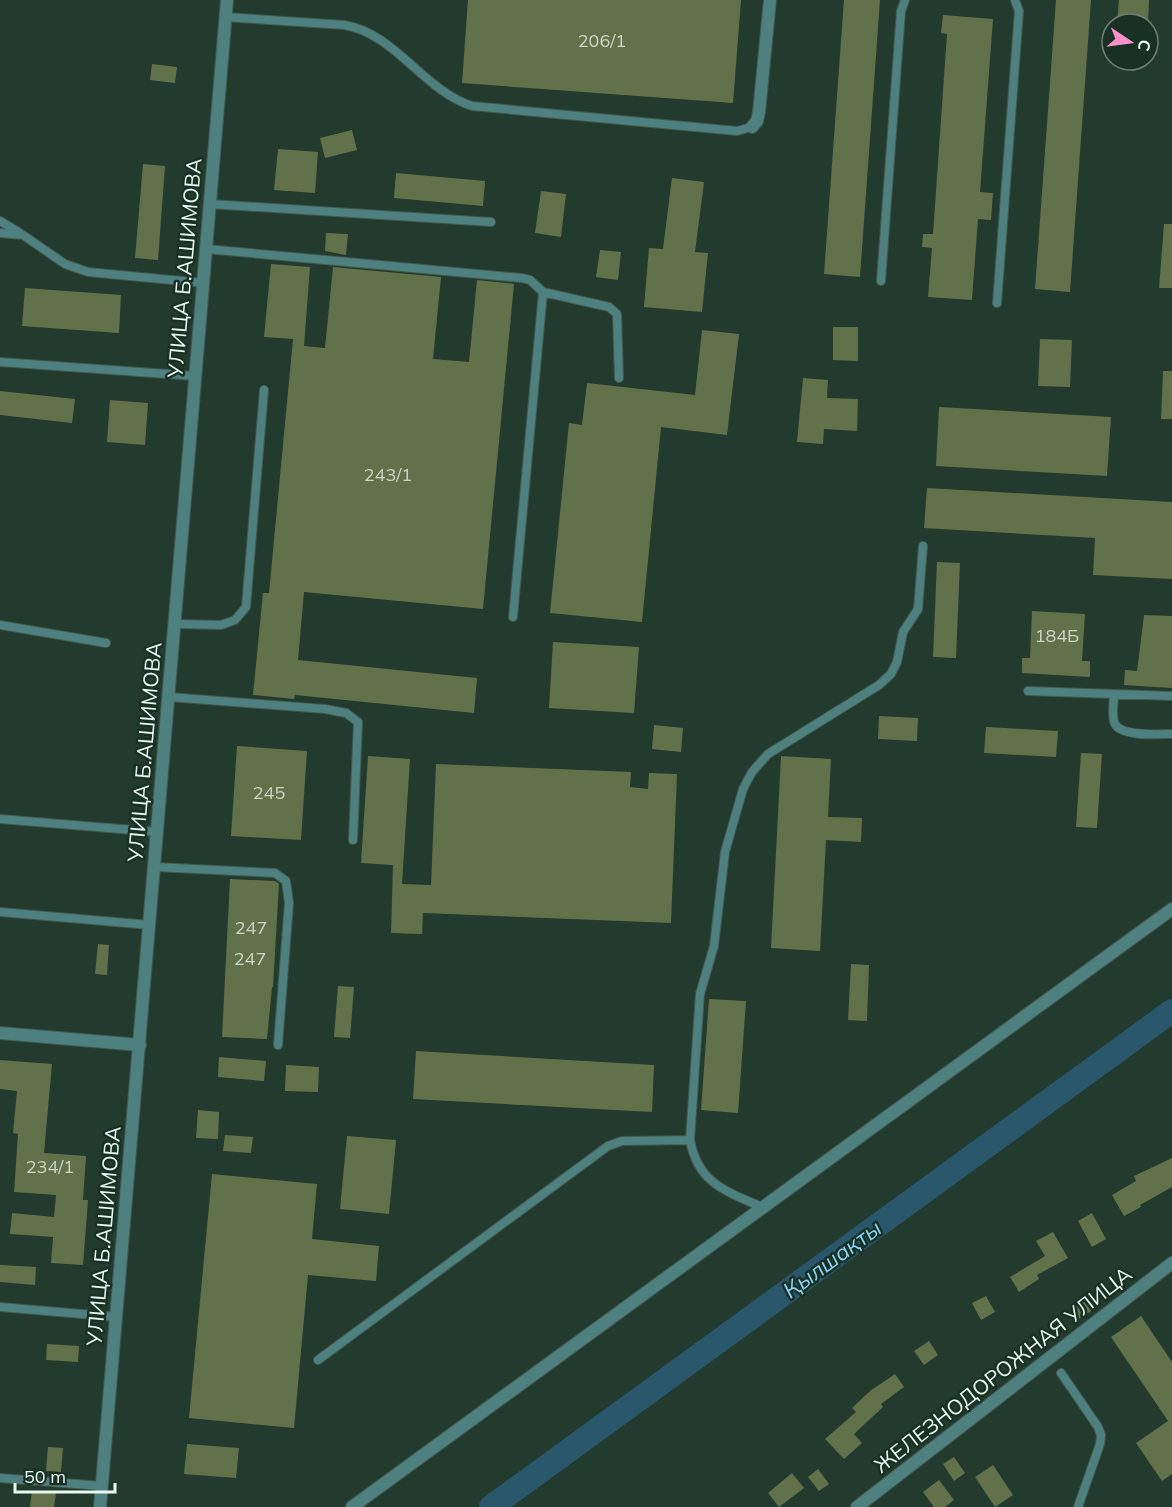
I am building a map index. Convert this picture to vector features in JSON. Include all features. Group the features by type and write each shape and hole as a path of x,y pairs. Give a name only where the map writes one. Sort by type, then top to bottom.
{"street":[{"name":"УЛИЦА Б.АШИМОВА","path":"100,1507 227,0"},
{"path":"753,127 759,112 770,0"},
{"path":"352,1507 1172,909"},
{"path":"0,1033 140,1045"},
{"name":"ЖЕЛЕЗНОДОРОЖНАЯ УЛИЦА","path":"857,1507 1172,1263"}],"lane":[{"path":"881,281 901,11 905,0"},
{"path":"997,303 1019,11 1015,0"},
{"path":"225,17 344,25 362,29 380,40 448,94 472,106 737,131 745,131 753,127"},
{"path":"210,204 491,222"},
{"path":"0,221 65,264 88,272 203,283"},
{"path":"0,233 23,235"},
{"path":"206,249 530,280 543,292 614,310 619,378"},
{"path":"513,617 543,292"},
{"path":"0,362 195,376"},
{"path":"175,624 221,625 235,620 246,607 264,390"},
{"path":"762,1207 735,1195 710,1179 699,1168 690,1140 700,994 714,946 725,852 730,829 743,789 752,772 768,754 879,685 891,674 897,662 903,632 918,609 923,546"},
{"path":"0,625 106,643"},
{"path":"1028,691 1172,696"},
{"path":"1114,694 1114,717 1119,728 1127,732 1172,735"},
{"path":"169,697 346,712 358,722 352,840"},
{"path":"0,819 157,832"},
{"path":"155,867 275,873 286,881 288,903 278,1045"},
{"path":"0,912 150,926"},
{"path":"318,1360 608,1146 622,1141 690,1140"},
{"path":"0,1307 117,1317"},
{"path":"1061,1373 1098,1427 1101,1435 1078,1507"},
{"path":"0,1478 102,1486"}],"building":[{"path":"468,0 741,0 733,103 462,83"},
{"path":"844,0 880,0 860,277 824,274"},
{"path":"1056,0 1091,0 1070,292 1035,289"},
{"path":"1119,0 1149,0 1148,12 1118,12"},
{"path":"943,15 993,19 980,192 993,193 991,220 978,219 972,300 928,297 932,248 922,247 923,234 933,234 947,34 941,33"},
{"path":"152,64 177,67 175,83 150,80"},
{"path":"352,130 357,150 325,158 320,138"},
{"path":"278,149 318,152 315,193 274,190"},
{"path":"143,164 165,166 158,260 135,258"},
{"path":"396,173 485,181 483,206 394,198"},
{"path":"672,178 704,182 695,252 708,253 702,312 644,307 649,248 663,249"},
{"path":"541,191 566,194 561,237 535,233"},
{"path":"1164,224 1172,224 1172,288 1159,288"},
{"path":"326,233 348,234 346,255 325,251"},
{"path":"600,250 621,252 618,280 596,277"},
{"path":"271,264 310,267 304,346 325,348 333,267 441,277 433,359 469,362 477,280 514,284 483,609 304,592 298,660 477,678 474,713 295,695 294,699 253,695 263,593 269,593 293,339 264,337"},
{"path":"25,288 121,295 119,333 22,326"},
{"path":"833,327 858,327 858,361 833,360"},
{"path":"702,330 739,334 727,435 661,427 642,622 550,613 569,423 582,425 587,383 695,395"},
{"path":"1040,339 1072,340 1070,387 1038,386"},
{"path":"1163,371 1172,371 1172,419 1161,419"},
{"path":"803,378 828,380 827,398 858,399 857,431 824,429 823,444 797,442"},
{"path":"0,391 75,399 72,423 0,415"},
{"path":"110,400 148,403 145,445 107,442"},
{"path":"939,407 1111,417 1107,476 936,466"},
{"path":"927,488 1172,502 1172,579 1093,575 1095,538 924,528"},
{"path":"937,562 960,563 956,658 933,657"},
{"path":"1032,611 1085,614 1082,661 1090,661 1090,677 1022,673 1022,658 1030,658"},
{"path":"1144,615 1172,616 1172,688 1124,685 1125,670 1137,671"},
{"path":"553,642 639,647 634,713 549,708"},
{"path":"879,716 918,718 917,741 878,739"},
{"path":"654,725 683,728 681,752 652,749"},
{"path":"986,727 1058,731 1056,757 984,753"},
{"path":"237,746 307,751 301,840 231,836"},
{"path":"1081,753 1102,754 1097,828 1076,827"},
{"path":"368,756 410,759 402,884 431,885 436,764 631,772 630,787 648,789 649,773 677,774 671,923 423,913 422,934 391,933 393,865 361,863"},
{"path":"781,756 831,759 828,817 862,818 861,842 826,840 820,951 771,948"},
{"path":"230,879 275,881 279,884 273,987 267,1039 222,1037"},
{"path":"98,944 109,945 107,975 95,974"},
{"path":"851,964 869,965 867,1021 848,1020"},
{"path":"338,986 354,987 350,1038 334,1037"},
{"path":"709,999 746,1001 738,1113 701,1110"},
{"path":"416,1051 654,1065 652,1112 413,1099"},
{"path":"219,1057 266,1061 264,1081 218,1077"},
{"path":"0,1060 52,1064 44,1153 86,1156 83,1200 88,1200 83,1265 51,1263 53,1237 10,1234 12,1213 54,1217 56,1195 14,1192 18,1134 13,1133 17,1091 0,1089"},
{"path":"286,1065 319,1067 318,1092 285,1091"},
{"path":"198,1110 219,1112 218,1139 196,1138"},
{"path":"225,1135 253,1137 251,1153 223,1151"},
{"path":"347,1136 396,1140 389,1214 340,1209"},
{"path":"1172,1158 1172,1187 1124,1216 1112,1195 1136,1181 1134,1176"},
{"path":"212,1174 317,1184 312,1239 379,1246 376,1281 308,1275 294,1428 189,1418"},
{"path":"1092,1213 1106,1239 1092,1247 1078,1221"},
{"path":"1053,1232 1068,1258 1037,1275 1039,1279 1019,1292 1010,1277 1045,1256 1036,1241"},
{"path":"0,1265 36,1267 35,1285 0,1282"},
{"path":"986,1296 995,1312 981,1320 972,1303"},
{"path":"1091,1296 1098,1307 1078,1319 1071,1308"},
{"path":"1141,1316 1172,1362 1172,1474 1162,1481 1136,1443 1168,1421 1111,1337"},
{"path":"929,1341 938,1355 924,1365 914,1351"},
{"path":"47,1344 79,1346 78,1362 46,1360"},
{"path":"895,1374 904,1387 881,1404 883,1407 854,1434 862,1443 844,1459 825,1439 856,1412 852,1408 870,1391"},
{"path":"187,1444 239,1448 236,1478 184,1474"},
{"path":"48,1447 63,1448 61,1472 46,1471"},
{"path":"954,1457 965,1473 954,1481 943,1464"},
{"path":"993,1465 1013,1495 995,1507 975,1477"},
{"path":"818,1469 829,1484 819,1491 808,1477"},
{"path":"792,1473 804,1488 779,1507 768,1493"},
{"path":"939,1480 954,1500 945,1507 934,1507 923,1492"},
{"path":"32,1491 56,1493 54,1507 30,1507"}],"waterway":[{"name":"Қылшақты","path":"491,1507 1172,1011"}]}
